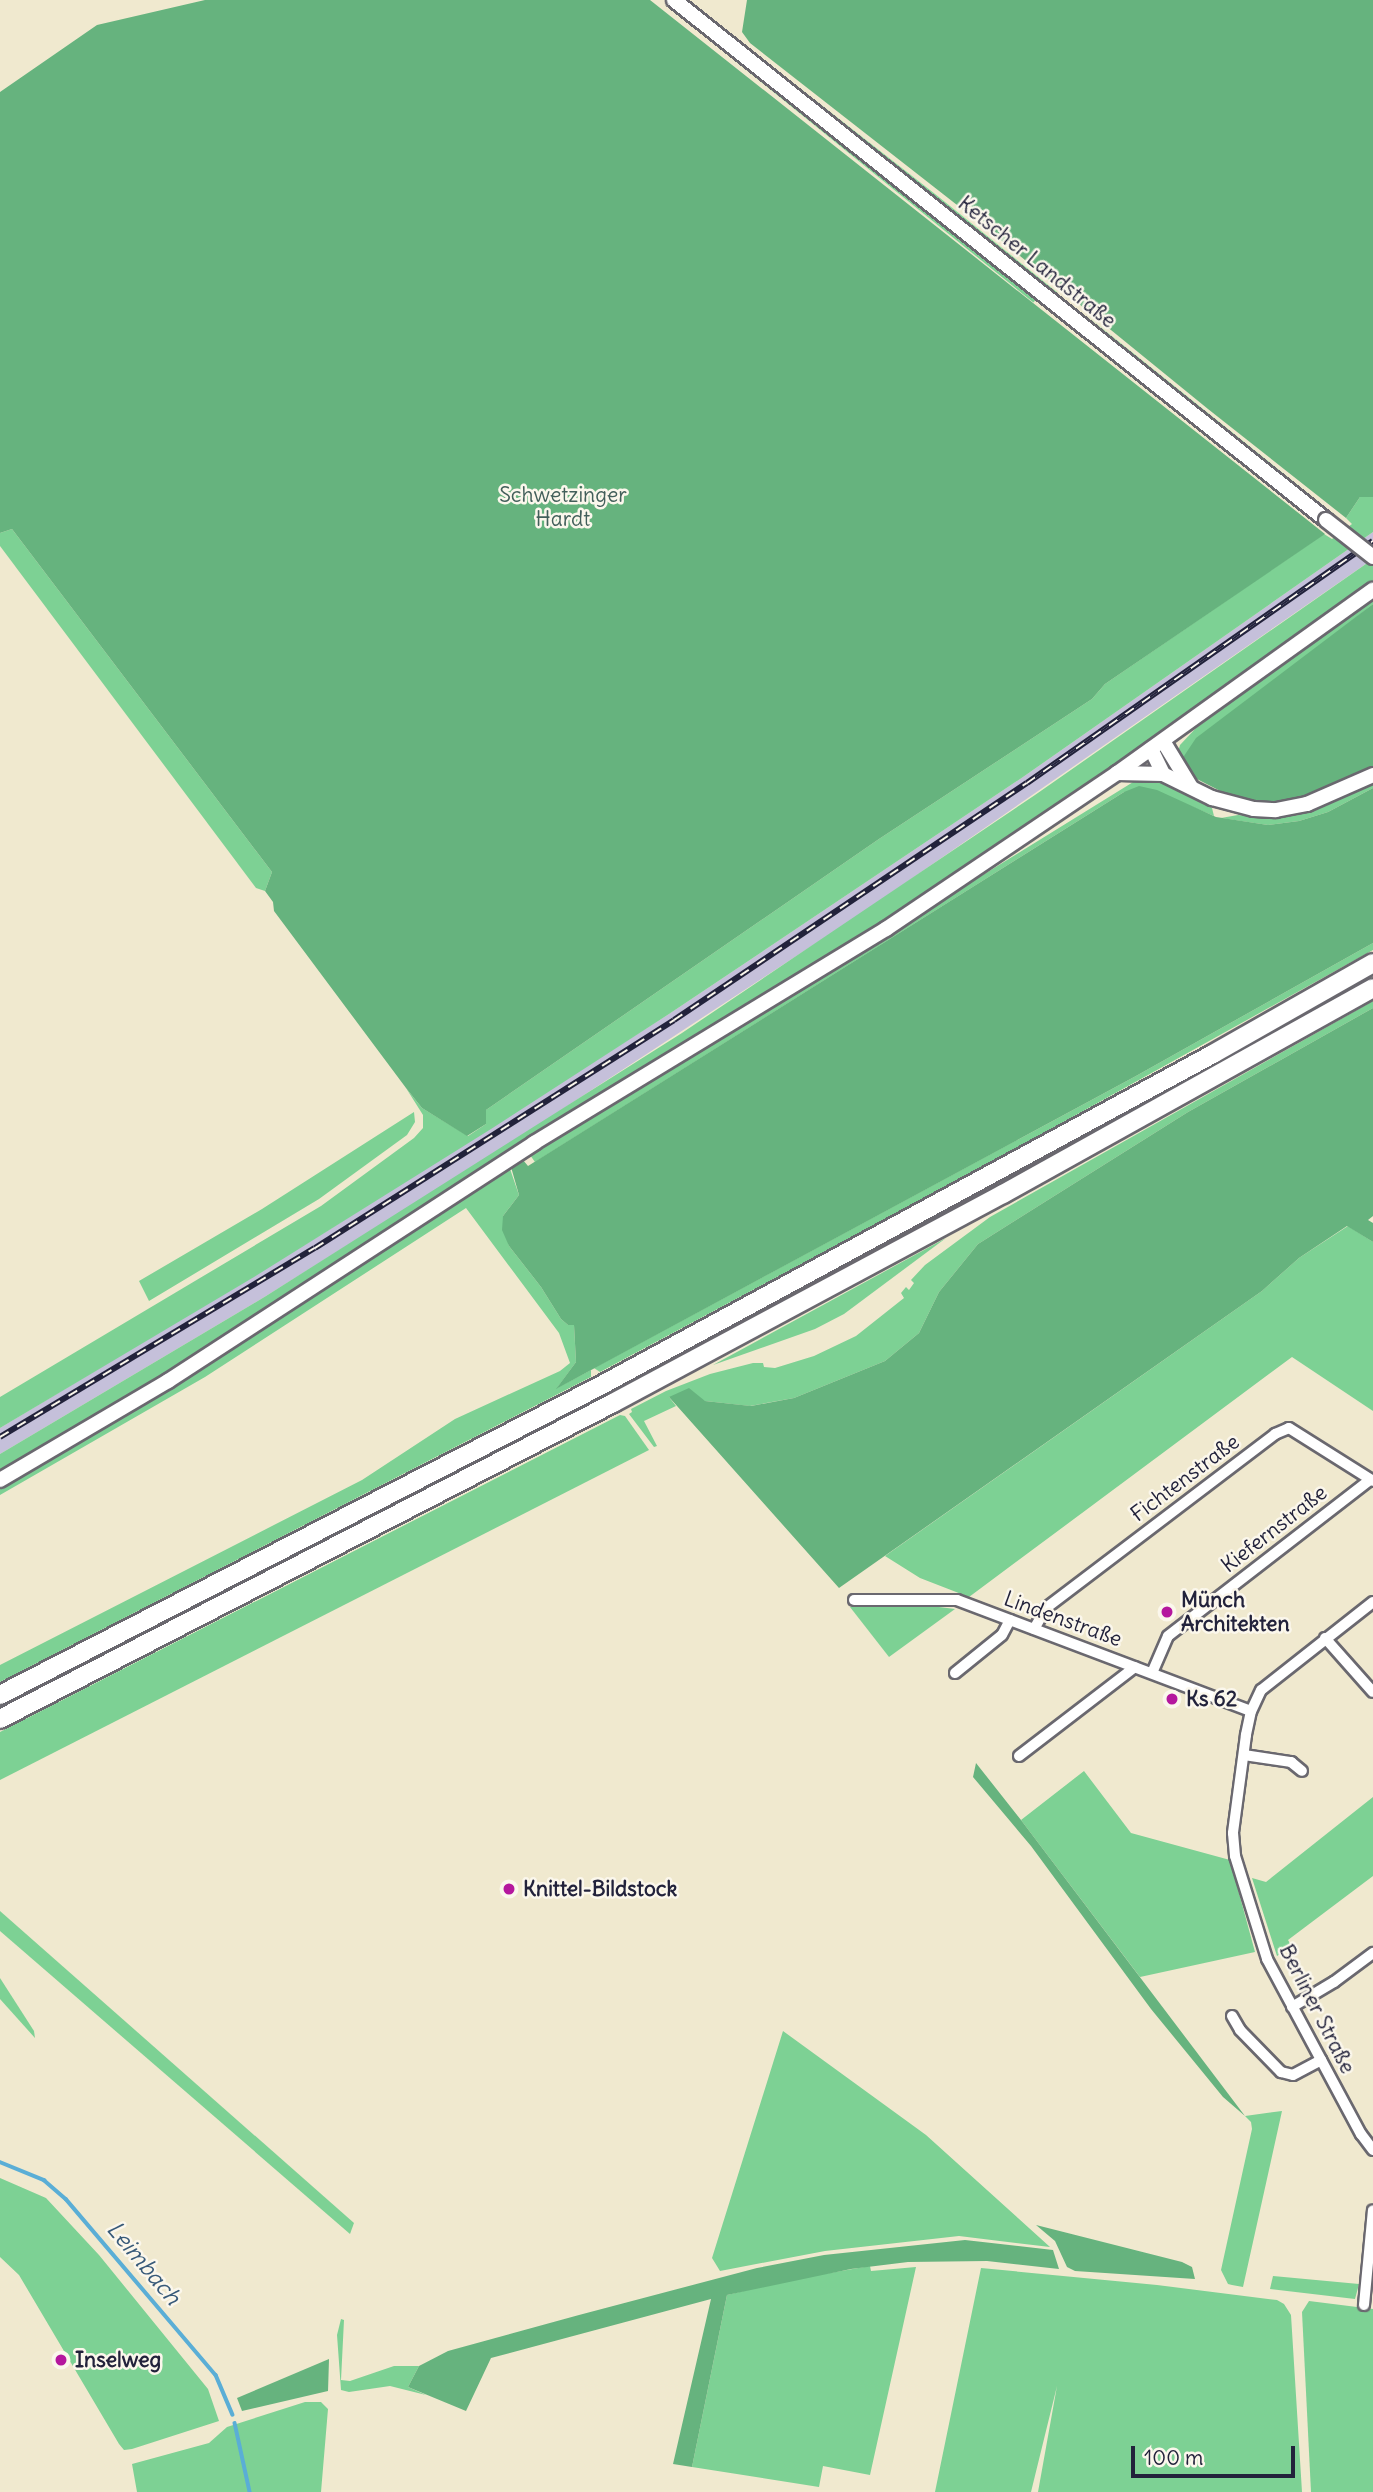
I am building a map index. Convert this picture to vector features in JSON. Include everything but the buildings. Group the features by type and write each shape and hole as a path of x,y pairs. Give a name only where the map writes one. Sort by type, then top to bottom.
{"highway":[{"path":"0,1695 603,1384 1213,1054 1373,963"},
{"path":"0,1719 617,1401 1003,1194 1373,988"}],"main road":[{"name":"Ketscher Landstraße","path":"674,0 1373,556"},
{"path":"0,1480 168,1381 534,1143 818,972 1117,773 1373,590"},
{"path":"1157,745 1164,774"},
{"path":"1157,745 1192,788"},
{"path":"1117,773 1164,774 1233,805 1276,810 1325,798 1373,775"}],"street":[{"name":"Fichtenstraße","path":"1034,1629 1046,1608 1275,1434 1289,1428 1372,1480"},
{"name":"Kiefernstraße","path":"1152,1673 1168,1636 1372,1480"},
{"name":"Lindenstraße","path":"854,1600 957,1600 1251,1711"},
{"name":"Berliner Straße","path":"1373,1602 1261,1690 1251,1711 1233,1833 1235,1856 1267,1959 1361,2134 1373,2150"},
{"path":"955,1673 1002,1635 1010,1620"},
{"path":"1325,1639 1373,1692"},
{"path":"1019,1756 1135,1667"},
{"path":"1244,1755 1291,1762 1302,1771"},
{"path":"1292,2007 1334,1982 1373,1953"},
{"path":"1232,2016 1240,2030 1281,2072 1293,2075 1321,2060"},
{"path":"1364,2305 1373,2210"}],"shaded area":[{"path":"1373,532 1373,559 859,915 503,1148 266,1296 0,1454 0,1428 324,1233 669,1014 1023,777"}],"green space":[{"name":"Schwetzinger Hardt","path":"205,0 650,0 1325,534 1105,684 1092,699 879,839 486,1110 486,1124 467,1136 422,1108 406,1088 274,911 273,902 265,891 272,872 12,529 0,533 0,92 97,25"},
{"path":"747,0 1373,0 1373,497 1360,497 1346,518 1208,409 966,212 750,43 742,32"},
{"path":"750,49 1058,293 1053,292 748,52"},
{"path":"739,59 1036,299 1033,303 736,62"},
{"path":"1083,313 1208,413 1334,514 1204,413"},
{"path":"1062,321 1070,324 1321,524 1319,525"},
{"path":"1360,497 1373,497 1373,532 1023,777 669,1014 491,1129 254,1277 0,1428 0,1397 321,1206 414,1138 423,1128 423,1115 406,1088 422,1108 468,1136 486,1124 486,1110 879,839 1092,699 1105,684 1324,534 1332,539 1352,524 1346,518"},
{"path":"12,529 272,872 265,891 256,888 0,546 0,533"},
{"path":"1373,559 1373,583 925,897 178,1368 0,1474 0,1454 266,1296 682,1033 1035,795"},
{"path":"1373,598 1373,604 1182,759 1178,752 1180,745 1196,728"},
{"path":"1373,604 1373,768 1302,799 1273,803 1236,799 1191,776 1182,759 1196,738"},
{"path":"1138,779 1158,781 1205,803 1212,808 1214,816 1188,805 1124,792 535,1162 530,1155"},
{"path":"1373,783 1373,788 1328,812 1299,821 1268,825 1221,818 1238,815 1276,818 1298,815"},
{"path":"1139,786 1157,790 1216,817 1268,825 1299,821 1328,812 1373,788 1373,943 1136,1076 556,1389 576,1362 574,1325 568,1325 561,1319 541,1287 509,1246 502,1230 503,1216 519,1195 511,1167 523,1160 528,1166 1124,792"},
{"path":"1373,943 1373,950 984,1166 600,1372 594,1368 1136,1076"},
{"path":"1373,1001 1373,1008 1188,1112 978,1244 939,1292 919,1333 885,1361 794,1398 750,1406 669,1397 676,1406 644,1421 657,1446 654,1447 629,1414 631,1409 666,1391 710,1374 753,1363 763,1363 764,1367 775,1368 814,1356 856,1336 904,1298 901,1293 906,1287 909,1290 914,1283 911,1280 925,1265 990,1217"},
{"path":"1373,1008 1373,1216 1368,1220 1373,1223 1373,1242 1347,1226 1299,1258 1262,1291 839,1588 669,1397 689,1388 705,1401 751,1406 794,1398 885,1361 919,1333 939,1292 978,1244 1188,1112"},
{"path":"414,1112 415,1122 407,1135 319,1199 149,1301 139,1281 262,1209"},
{"path":"509,1166 519,1195 503,1216 509,1246 541,1287 561,1319 568,1325 574,1325 576,1362 557,1388 591,1370 591,1377 0,1682 0,1665 362,1480 455,1419 560,1371 570,1363 559,1333 466,1208 205,1377 0,1495 0,1486"},
{"path":"1348,1226 1373,1242 1373,1411 1292,1357 969,1597 920,1578 885,1556 1262,1291 1299,1258"},
{"path":"946,1238 844,1314 815,1329 713,1365"},
{"path":"620,1415 625,1416 649,1450 0,1780 0,1732"},
{"path":"285,1558 288,1564 3,1710 0,1703"},
{"path":"931,1606 955,1609 889,1657 850,1607"},
{"path":"976,1763 1245,2116 1223,2097 1151,2009 1031,1846 973,1777"},
{"path":"1084,1771 1131,1833 1230,1860 1255,1952 1140,1977 1021,1820"},
{"path":"1373,1797 1373,1876 1288,1940 1292,1947 1277,1956 1252,1878 1266,1882"},
{"path":"0,1911 354,2223 350,2234 0,1931"},
{"path":"0,1978 34,2031 35,2038 0,1999"},
{"path":"783,2031 926,2135 1050,2247 959,2236 825,2251 720,2271 712,2258"},
{"path":"1282,2111 1243,2287 1228,2284 1221,2270 1252,2129 1251,2122 1245,2116"},
{"path":"0,2178 46,2198 99,2255 208,2389 219,2421 124,2450 19,2275 0,2257"},
{"path":"1036,2225 1182,2262 1192,2267 1195,2279 1075,2271 1067,2267 1055,2241"},
{"path":"965,2240 1053,2250 1059,2269 987,2261 908,2262 851,2269 727,2295 692,2467 673,2464 711,2299 491,2358 466,2411 408,2387 419,2366 448,2351 757,2268 824,2255"},
{"path":"870,2266 871,2271 916,2267 870,2475 823,2466 819,2487 692,2467 727,2295 789,2280"},
{"path":"981,2268 1157,2285 1277,2300 1284,2304 1291,2315 1302,2492 1038,2492 1057,2386 1031,2492 935,2492"},
{"path":"1273,2276 1359,2284 1355,2299 1270,2289"},
{"path":"1309,2301 1373,2309 1373,2492 1311,2492 1302,2312"},
{"path":"341,2319 344,2320 341,2380 350,2381 394,2366 419,2366 408,2387 426,2395 390,2386 349,2392 341,2390 337,2335"},
{"path":"329,2359 328,2391 242,2411 237,2398"},
{"path":"305,2402 321,2402 328,2409 321,2492 137,2492 132,2464 209,2443 227,2427"}],"waterway":[{"name":"Leimbach","path":"0,2162 44,2180 66,2199 216,2375 233,2415"},
{"name":"Leimbach","path":"235,2423 250,2492"}],"railway":[{"path":"0,1437 315,1248 674,1020 1027,783 1373,541"}],"place":[{"name":"Münch Architekten","path":"1167,1612"},
{"name":"Ks 62","path":"1172,1699"},
{"name":"Knittel-Bildstock","path":"509,1889"},
{"name":"Inselweg","path":"61,2360"}]}
